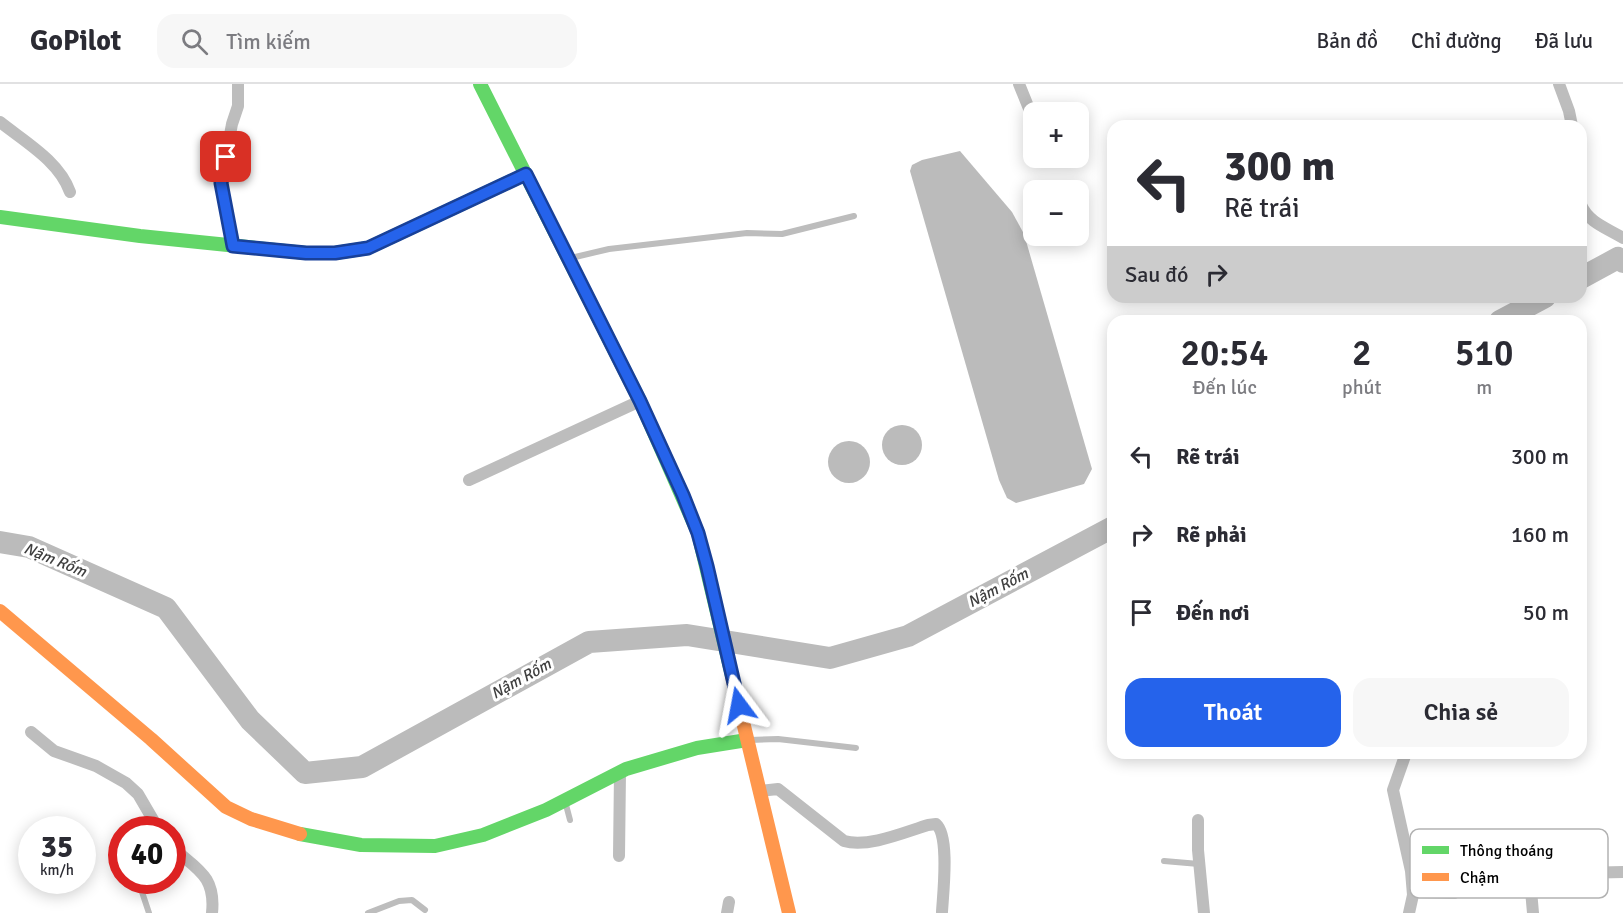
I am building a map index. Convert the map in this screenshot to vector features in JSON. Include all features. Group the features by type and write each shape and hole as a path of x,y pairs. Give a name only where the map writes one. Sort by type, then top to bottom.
{"street":[{"path":"233,246 221,183 232,124 238,106 238,84"},
{"path":"480,84 640,401 698,533 789,913"},
{"path":"1019,84 1026,102"},
{"path":"1559,84 1571,120"},
{"path":"0,122 52,162 66,179 70,192"},
{"path":"0,217 233,246 306,253 335,253 368,248 526,174"},
{"path":"1587,214 1600,226 1623,238"},
{"path":"469,480 640,401"},
{"path":"0,611 151,739 226,807 251,819 294,833 361,845 435,846 483,835 546,810 620,772 745,734"},
{"path":"31,732 54,751 96,766 126,783 138,794 151,816"},
{"path":"1404,759 1394,790 1405,837 1410,873"},
{"path":"619,856 620,772"},
{"path":"759,791 778,789 844,841 854,844 936,824 941,831 944,858 942,912"},
{"path":"1198,820 1204,913"},
{"path":"186,858 201,870 214,898 212,913"},
{"path":"1608,872 1623,872"},
{"path":"1409,913 1412,898"},
{"path":"1532,898 1533,913"}],"lane":[{"path":"569,259 609,249 747,233 782,234 854,216"},
{"path":"745,734 856,748"},
{"path":"565,799 570,820"},
{"path":"1164,861 1200,864"},
{"path":"143,894 149,913"},
{"path":"368,913 399,901 412,900 425,910"}],"shaded area":[{"path":"960,151 1012,212 1023,232 1023,246 1027,246 1092,469 1084,484 1016,503 1007,498 999,480 910,171 912,165 922,160"},
{"path":"902,425 910,426 916,431 921,437 921,453 916,459 910,464 902,465 894,464 888,459 883,453 882,445 883,437 888,431 894,426"},
{"path":"849,441 857,442 864,447 869,454 869,470 864,477 857,482 849,483 841,482 834,477 829,470 828,462 829,454 834,447 841,442"}],"waterway":[{"name":"Nậm Rốm","path":"1587,275 1618,258 1623,262"},
{"name":"Nậm Rốm","path":"1511,315 1534,303"},
{"name":"Nậm Rốm","path":"0,542 29,547 166,608 250,720 305,773 362,767 589,642 687,635 830,658 908,636 1107,530"}],"traffic: fast":[{"path":"480,84 640,401 698,533 732,676"},
{"path":"0,217 140,236 306,253 335,253 368,248 526,174"},
{"path":"300,834 361,845 435,846 483,835 546,810 626,769 697,748 747,740"}],"traffic: slow":[{"path":"0,611 151,739 226,807 251,819 300,834"},
{"path":"732,676 789,913"}],"route":[{"path":"226,157 221,183 233,246 306,253 335,253 368,248 526,174 640,401 683,495 698,533 707,566 739,705"}]}
